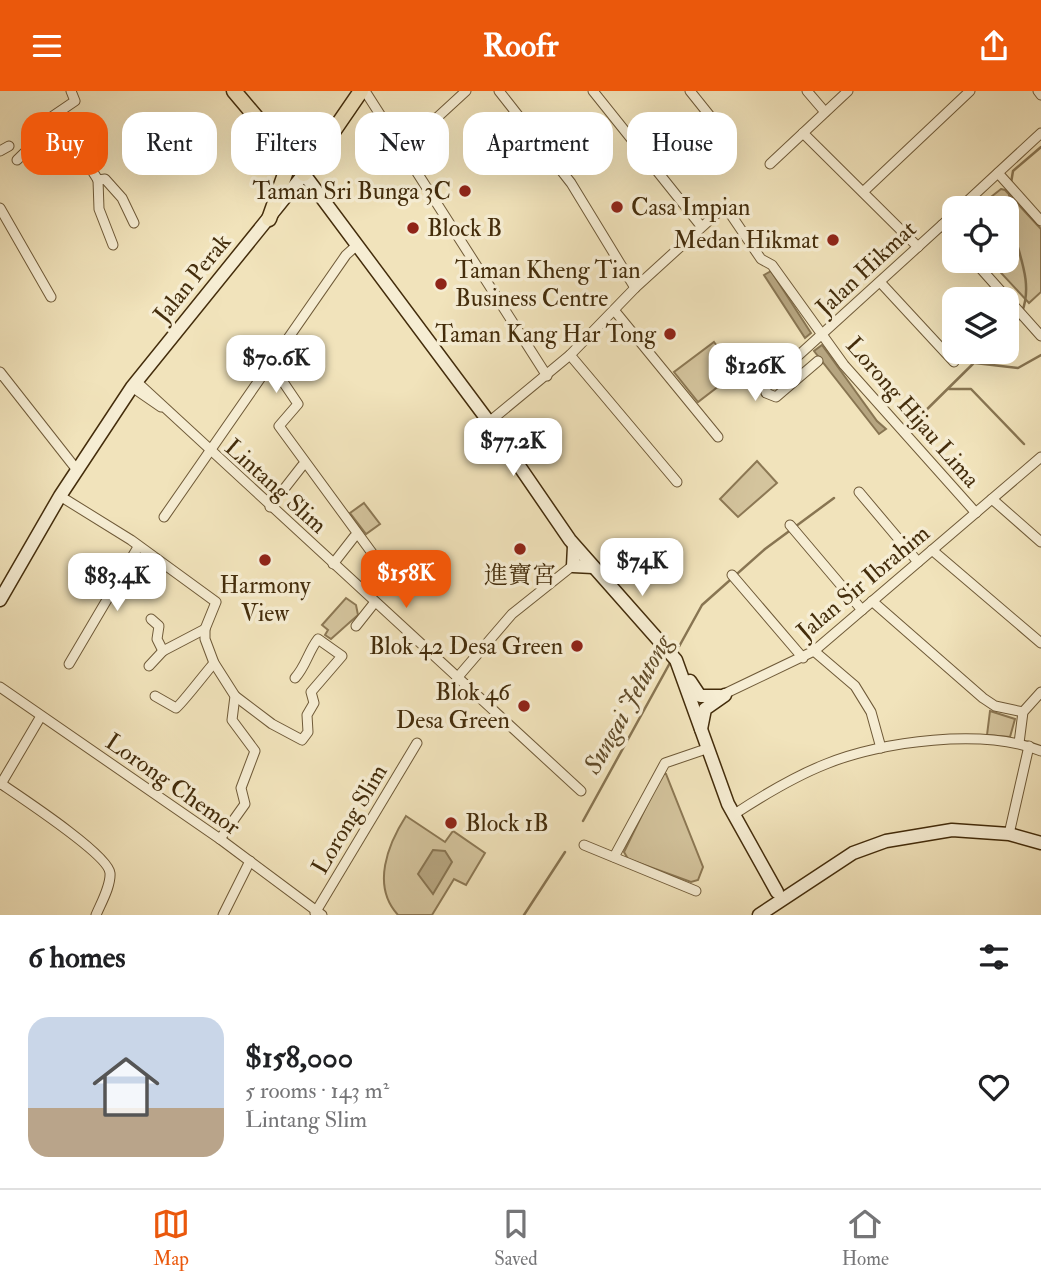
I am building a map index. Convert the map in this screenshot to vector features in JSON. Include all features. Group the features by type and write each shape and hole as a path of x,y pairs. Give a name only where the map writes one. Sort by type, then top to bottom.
{"main road":[{"path":"234,91 253,112"},
{"name":"Jalan Perak","path":"341,121 363,91"},
{"path":"269,219 285,175"},
{"name":"Jalan Perak","path":"0,600 76,470 135,384 269,219 299,175"},
{"path":"305,175 489,422 574,544 663,639 674,658 733,815 776,892"},
{"path":"489,422 496,426 593,568 674,658 689,677 695,693 724,695"},
{"path":"574,544 576,554 573,566 593,568"},
{"path":"701,735 702,713 724,695"},
{"path":"763,913 853,853 921,833 952,830 1009,834 1041,843"},
{"path":"763,913 776,892 816,867 846,852 853,853"}],"street":[{"path":"59,112 75,101 71,91"},
{"path":"363,91 378,112"},
{"path":"444,112 467,91"},
{"path":"499,91 571,183 635,288"},
{"path":"489,422 570,355 635,288 701,226 593,91"},
{"path":"690,91 707,112"},
{"path":"807,91 825,112"},
{"path":"770,165 848,91"},
{"path":"863,192 970,91"},
{"path":"803,133 918,247"},
{"path":"975,196 1001,176 1041,133"},
{"path":"0,151 9,146"},
{"path":"17,160 21,156"},
{"path":"96,175 99,180 99,208 113,245"},
{"path":"420,175 477,269 547,376"},
{"path":"1001,176 1041,221"},
{"path":"99,180 105,179 112,183 134,223"},
{"name":"Lorong Hijau Lima","path":"701,226 725,206 761,259 772,265 819,338 976,513"},
{"path":"0,208 51,297"},
{"name":"Jalan Hikmat","path":"818,361 776,397 766,393 766,385 942,225"},
{"path":"164,517 346,255 356,245"},
{"path":"985,273 1041,335"},
{"path":"880,282 942,349"},
{"path":"614,310 718,437"},
{"path":"570,355 677,482"},
{"path":"271,364 298,404 279,426 397,587"},
{"path":"0,372 76,470"},
{"name":"Lintang Slim","path":"135,384 160,401 163,408 210,452 581,791"},
{"name":"Jalan Sir Ibrahim","path":"692,708 814,651 1041,457"},
{"path":"270,507 302,467"},
{"path":"859,492 918,562"},
{"path":"60,496 216,601 205,629 207,646 214,663 235,696 272,724 302,740 308,732 307,715 314,703 311,692 342,656 318,639 308,654 306,666 295,678"},
{"path":"992,499 1041,542"},
{"path":"790,525 862,610"},
{"path":"333,564 354,537"},
{"path":"69,664 138,547"},
{"path":"932,550 1041,643"},
{"path":"457,678 512,614 586,555"},
{"path":"735,577 803,658"},
{"path":"872,601 983,698 995,706 1023,712"},
{"path":"356,626 375,602"},
{"path":"151,619 159,626 157,639 163,652"},
{"path":"149,666 163,652 205,629"},
{"path":"814,651 855,686 871,712 881,748"},
{"path":"155,696 176,708 182,705 190,688 214,663"},
{"name":"Lorong Chemor","path":"0,687 220,839 317,913"},
{"path":"1009,834 1024,745 1023,712 1041,692"},
{"path":"220,839 245,804 241,788 255,751 232,720 235,696"},
{"path":"41,716 0,784 85,844 109,868 111,876 96,915"},
{"path":"733,815 787,782 828,763 881,748 950,740 1024,745 1041,751"},
{"name":"Lorong Slim","path":"317,913 417,743"},
{"path":"614,857 665,763 706,749"},
{"path":"584,845 695,891"},
{"path":"223,915 250,861"}],"shaded area":[{"path":"1001,189 1011,196 992,196"},
{"path":"1019,205 1041,229 1041,292 1029,303 1019,292 1019,287 1014,287 1001,273 1019,273"},
{"path":"771,271 811,333 805,338 764,275"},
{"path":"714,342 737,372 698,402 674,372"},
{"path":"822,345 877,421 886,429 879,434 814,351"},
{"path":"757,461 777,483 738,517 720,499"},
{"path":"364,503 380,524 366,534 350,513"},
{"path":"346,598 356,605 358,615 331,639 325,635 328,630 322,625"},
{"path":"990,711 1015,719 1010,737 987,735"},
{"path":"662,774 666,774 703,867 698,880 691,882 628,859 624,852"},
{"path":"406,816 445,842 453,831 485,853 466,885 454,879 432,915 398,915 385,891 388,852"},
{"path":"433,850 445,851 452,862 433,894 418,874"}],"waterway":[{"name":"Sungai Jelutong","path":"1011,183 1013,171 1041,147"},
{"name":"Sungai Jelutong","path":"1010,190 1011,221 1026,281 1022,312"},
{"name":"Sungai Jelutong","path":"984,364 1018,368 1041,355"},
{"name":"Sungai Jelutong","path":"909,427 973,364"},
{"path":"949,389 971,389 1024,444"},
{"name":"Sungai Jelutong","path":"676,652 702,605 765,549 834,498"},
{"name":"Sungai Jelutong","path":"583,821 671,661"},
{"name":"Sungai Jelutong","path":"524,915 565,852"}],"place":[{"name":"Taman Sri Bunga 3C","path":"465,191"},
{"name":"Casa Impian","path":"617,207"},
{"name":"Block B","path":"413,228"},
{"name":"Medan Hikmat","path":"833,240"},
{"name":"Taman Kheng Tian Business Centre","path":"441,284"},
{"name":"Taman Kang Har Tong","path":"670,334"},
{"name":"進寶宮","path":"520,549"},
{"name":"Harmony View","path":"265,560"},
{"name":"Blok 42 Desa Green","path":"577,646"},
{"name":"Blok 46 Desa Green","path":"524,706"},
{"name":"Block 1B","path":"451,823"}]}
